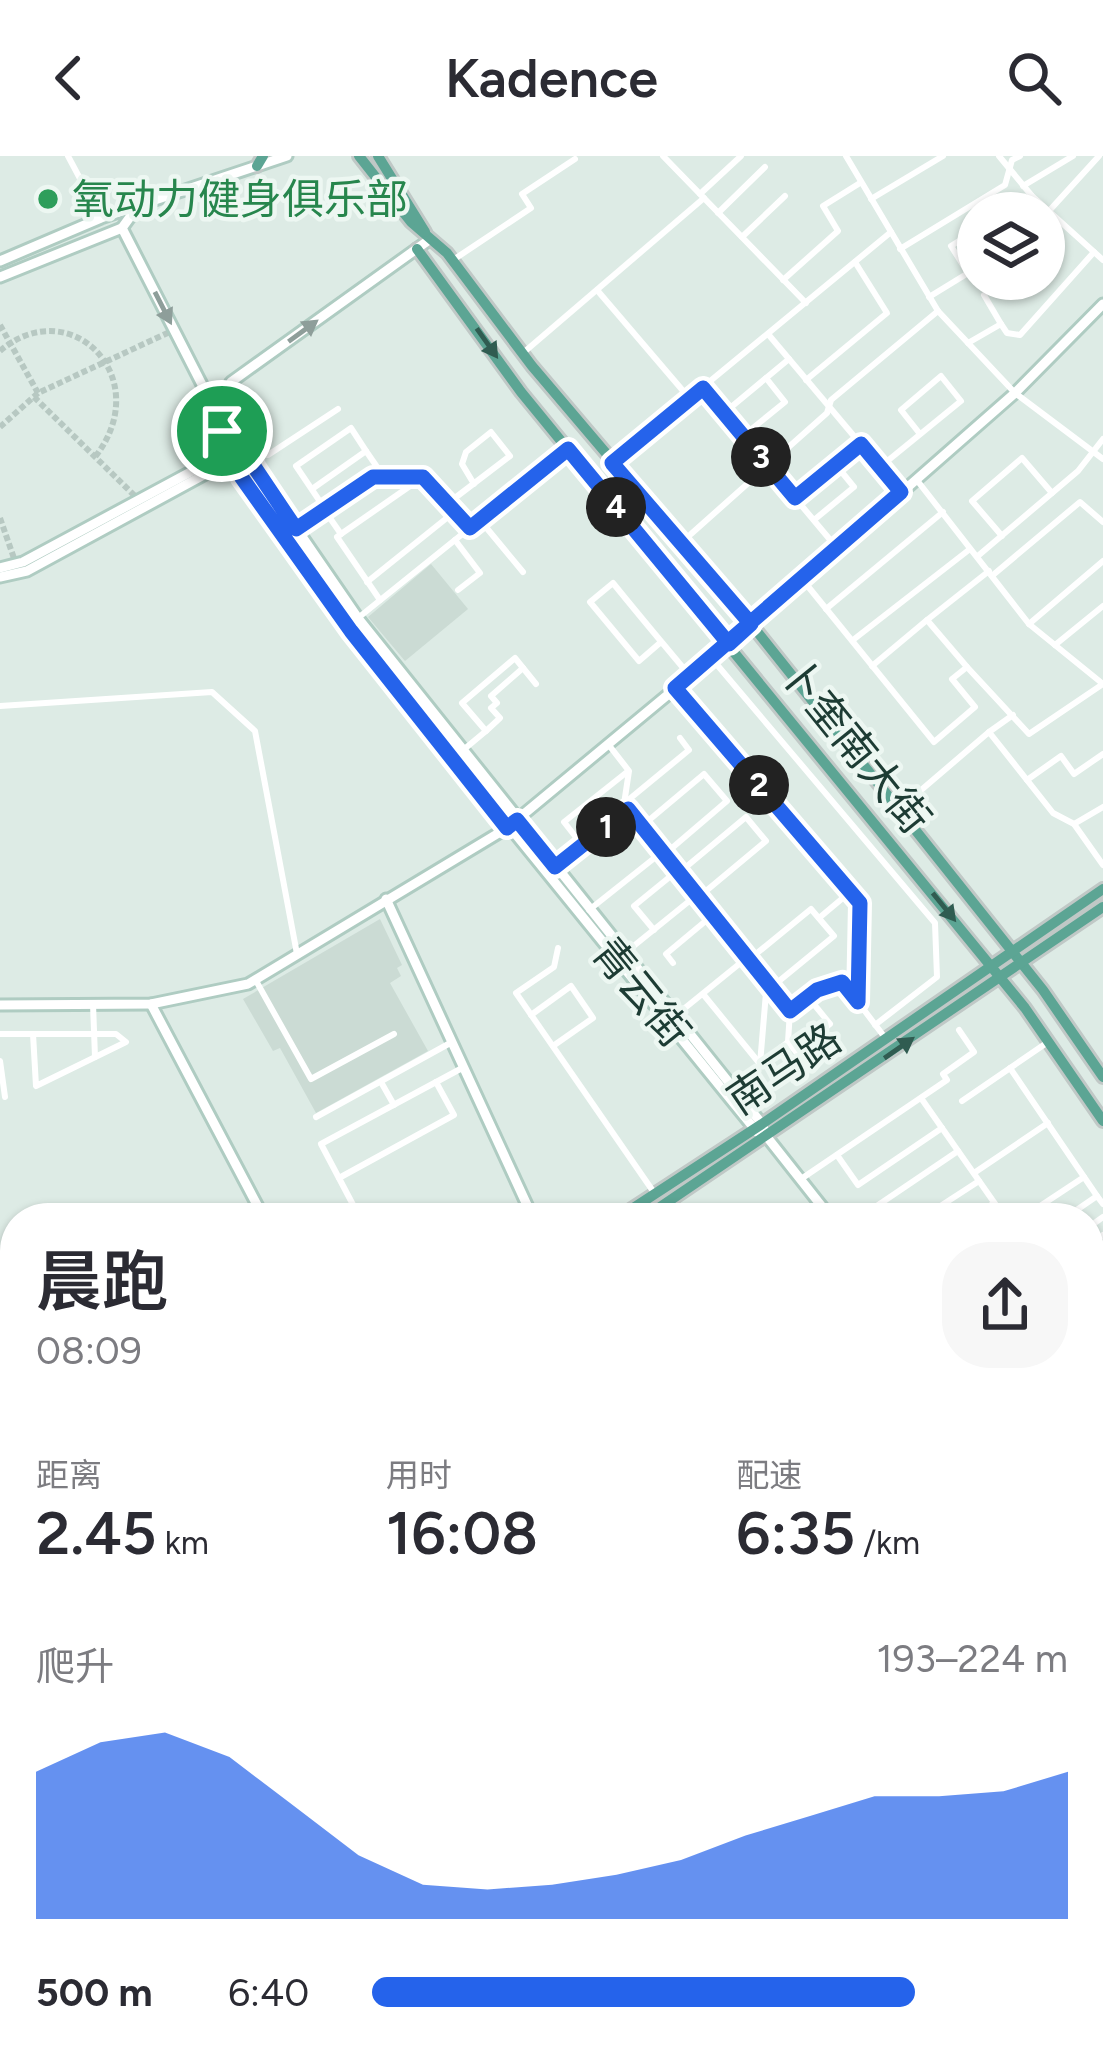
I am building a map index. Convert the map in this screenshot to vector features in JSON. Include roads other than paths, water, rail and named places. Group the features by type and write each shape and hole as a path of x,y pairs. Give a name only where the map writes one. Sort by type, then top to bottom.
{"main road":[{"path":"0,260 101,218 260,161 287,156"},
{"path":"359,156 429,240"},
{"path":"378,156 429,240"},
{"path":"0,277 122,228 137,206"},
{"name":"青云街","path":"122,228 222,431 232,462 351,631 507,828 761,1131"},
{"path":"0,568 23,562 211,461 230,411 232,382 429,240"},
{"name":"卜奎南大街","path":"429,240 453,260 612,463 751,624 1021,963 1103,1076"},
{"name":"卜奎南大街","path":"417,249 523,394 1001,977 1103,1120"},
{"path":"0,1005 151,1004 255,979 507,828 729,644 1015,393 1103,304"},
{"name":"青云街","path":"230,411 246,452 358,618 732,1087 761,1131"},
{"path":"0,578 27,571 246,452"},
{"name":"南马路","path":"664,1203 886,1039 1103,890"},
{"path":"386,899 526,1203"},
{"name":"南马路","path":"641,1203 761,1131 1103,907"},
{"path":"151,1004 256,1203"},
{"path":"761,1131 819,1203"}],"street":[{"path":"68,156 101,218"},
{"path":"663,156 806,303"},
{"path":"523,353 741,156"},
{"path":"846,156 938,310 1015,393 1103,459"},
{"path":"871,199 943,156"},
{"path":"999,156 1029,192"},
{"path":"900,249 1005,185 1012,160 1020,156"},
{"path":"1024,186 1073,156"},
{"path":"1065,193 1099,156"},
{"path":"453,260 531,208 522,194 575,159"},
{"path":"718,212 765,167"},
{"path":"783,280 838,231 823,206 861,182"},
{"path":"742,237 785,196"},
{"path":"1065,226 1103,260"},
{"path":"612,463 890,232"},
{"path":"987,300 1007,334 1020,335 1094,252"},
{"path":"806,380 886,313 855,262"},
{"path":"929,297 957,280"},
{"path":"597,290 689,398"},
{"path":"691,534 827,413 832,400 938,310"},
{"path":"968,343 1001,324"},
{"path":"768,334 901,492"},
{"path":"724,413 789,359"},
{"path":"880,467 920,434 961,400 941,376 901,410 920,434"},
{"path":"743,436 785,402 766,378"},
{"path":"703,388 837,548"},
{"path":"246,452 268,455 338,409"},
{"path":"341,534 296,466 351,428 384,477"},
{"path":"448,504 474,484 510,456 490,432 466,452 462,464 474,484"},
{"path":"978,556 1052,494 1103,439"},
{"path":"795,498 861,444"},
{"path":"358,618 568,449"},
{"path":"312,489 367,451"},
{"path":"1002,536 972,500 1022,458 1052,494"},
{"path":"814,520 854,487 836,464"},
{"path":"296,529 373,477 423,477 470,528"},
{"path":"380,600 337,537 423,477"},
{"path":"916,479 1029,624 1103,684 1029,734 927,620"},
{"path":"872,666 1080,502 1103,522"},
{"path":"367,582 454,512"},
{"path":"826,609 943,512"},
{"path":"480,520 523,572"},
{"path":"455,540 480,573 458,590"},
{"path":"853,640 971,548"},
{"path":"1029,624 1103,561"},
{"path":"802,579 934,742 975,707 952,679 967,667"},
{"path":"662,642 639,661 590,602 613,583 662,642 689,676"},
{"path":"1055,645 1103,606"},
{"path":"486,731 462,703 515,658 536,684"},
{"path":"711,658 935,923 937,976 875,1025"},
{"path":"491,696 523,668"},
{"path":"462,751 500,718 491,708 497,703 482,686"},
{"path":"675,688 860,903 858,1002"},
{"path":"0,706 212,692 255,731 297,954"},
{"path":"898,809 1012,715"},
{"path":"989,732 1053,813 1075,824 1103,865"},
{"path":"555,867 689,750 680,738"},
{"path":"608,744 629,770 626,806 773,986 790,1011 788,1042 796,1052 830,1024 808,997"},
{"path":"1027,779 1061,756 1074,774 1103,754"},
{"path":"582,845 564,822 629,770"},
{"path":"590,910 727,801 704,774 642,826"},
{"path":"1075,824 1103,807"},
{"path":"625,953 766,841 746,817 634,906 653,930"},
{"path":"819,918 850,892"},
{"path":"675,1016 811,909 833,936 773,986"},
{"path":"673,963 666,954 714,914"},
{"path":"558,948 554,967 516,993 655,1194"},
{"path":"760,1064 767,978"},
{"path":"255,979 311,1079 394,1034"},
{"path":"790,1011 842,982 886,1039"},
{"path":"531,1015 571,986 593,1018 553,1046"},
{"path":"703,994 760,1064"},
{"path":"93,1004 95,1057"},
{"path":"800,1179 947,1080 943,1074 974,1052 959,1030"},
{"path":"0,1034 33,1034 94,1034 116,1034 126,1042 36,1086 33,1034"},
{"path":"962,1101 1048,1041"},
{"path":"316,1117 452,1042"},
{"path":"732,1087 788,1042"},
{"path":"0,1060 5,1097"},
{"path":"352,1203 321,1144 464,1067"},
{"path":"1010,1068 1102,1203"},
{"path":"381,1081 394,1105"},
{"path":"339,1178 454,1115 436,1082"},
{"path":"921,1097 994,1203"},
{"path":"942,1203 1048,1123"},
{"path":"837,1155 857,1185 942,1128"},
{"path":"881,1203 958,1151"},
{"path":"1044,1203 1084,1176"},
{"path":"1087,1203 1097,1196"}],"tunnel":[{"path":"0,325 38,393"},
{"path":"0,427 38,393 174,330"},
{"path":"0,351 27,335 53,331 77,337 97,352 111,373 116,399 112,427 95,457"},
{"path":"34,397 139,500"},
{"path":"0,518 16,564"}],"place":[{"name":"氧动力健身俱乐部","path":"48,199"}]}
